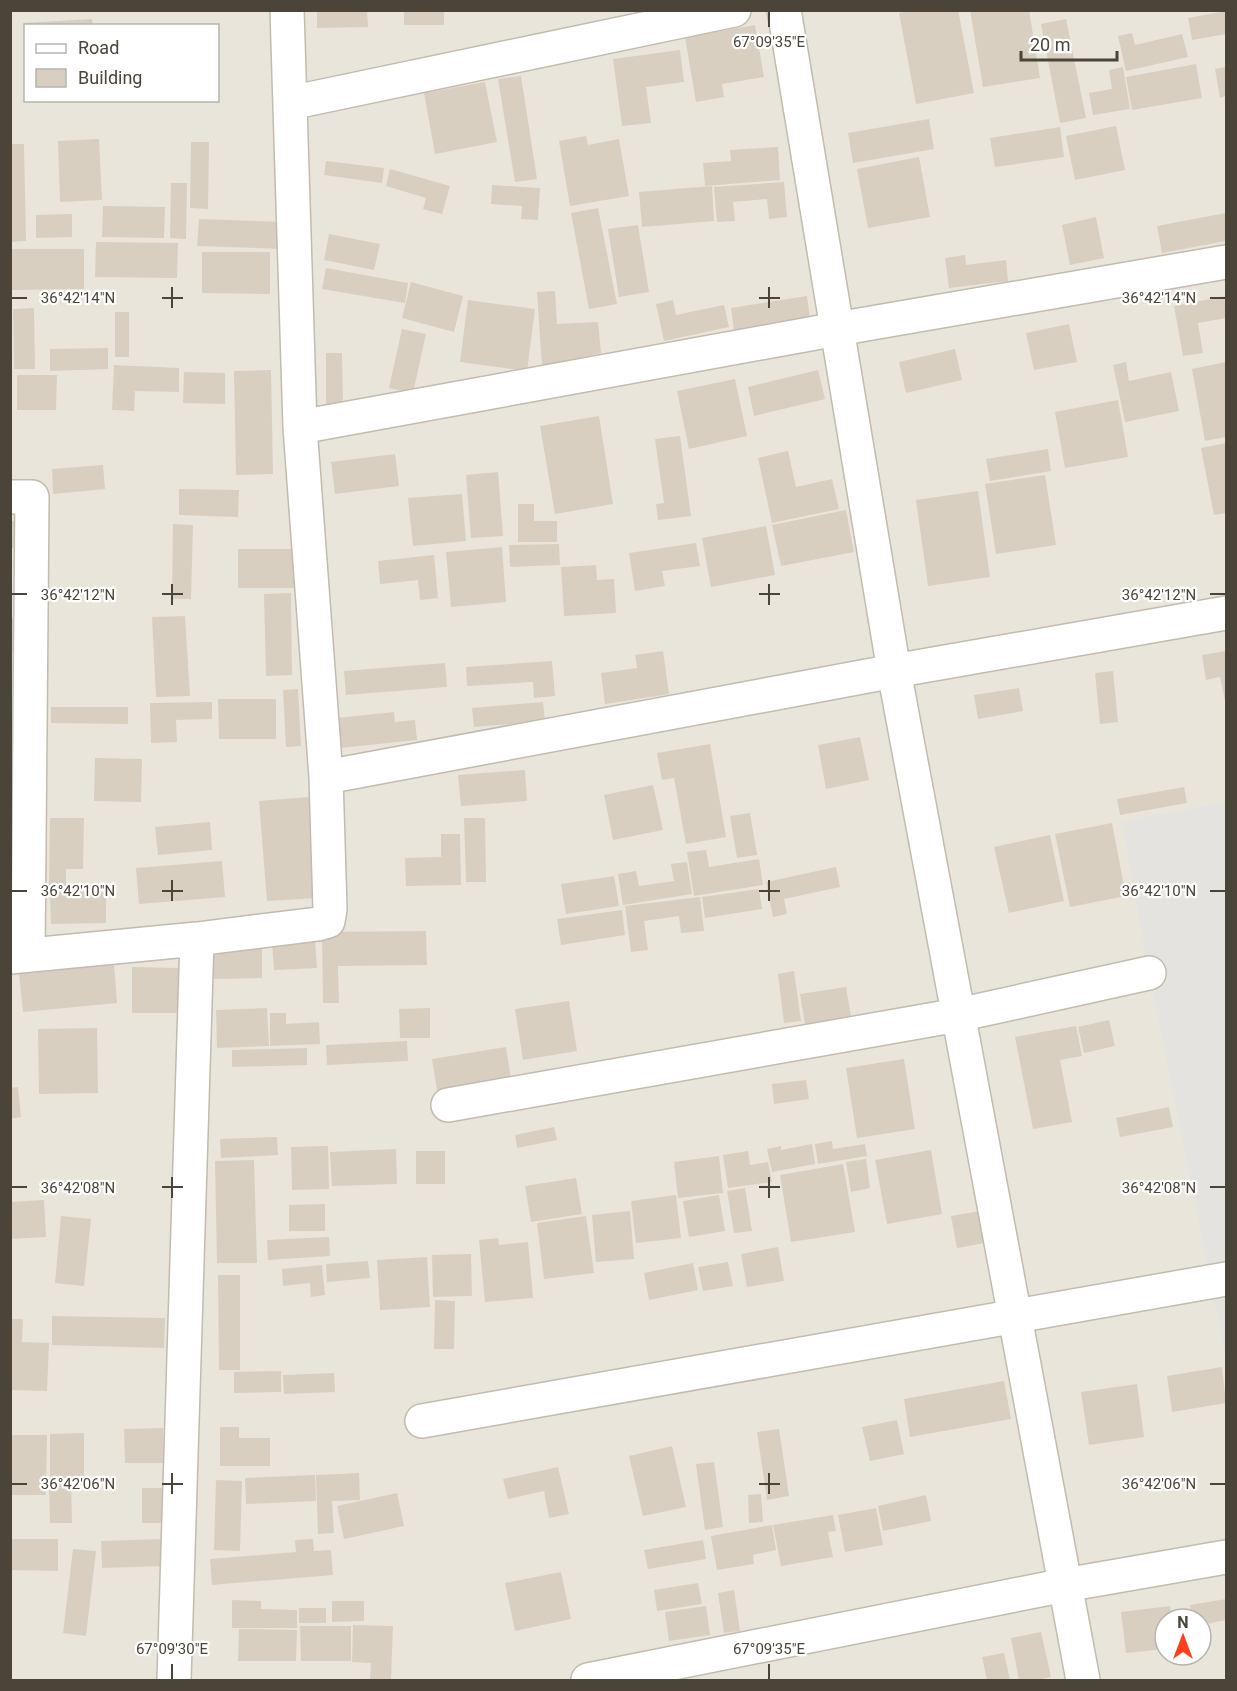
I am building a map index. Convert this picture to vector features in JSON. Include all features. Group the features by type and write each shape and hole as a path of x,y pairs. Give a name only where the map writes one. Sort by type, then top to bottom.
{"street":[{"path":"10,497 32,497 19,956 197,939 328,921 330,909 326,777 300,427 286,10"},
{"path":"290,103 734,10"},
{"path":"784,10 894,671 1083,1680"},
{"path":"300,427 837,329 1227,262"},
{"path":"326,777 894,671 1227,613"},
{"path":"174,1680 197,939"},
{"path":"448,1105 958,1015 1149,973"},
{"path":"422,1421 1227,1279"},
{"path":"588,1680 1065,1585 1227,1557"}],"shaded area":[{"path":"11,11 1226,11 1226,1680 11,1680"},
{"path":"1226,802 1226,1358 1149,973 1122,822"}],"building":[{"path":"317,10 367,10 368,27 317,28"},
{"path":"404,10 444,10 444,25 404,25"},
{"path":"914,10 958,10 974,93 916,104 899,13"},
{"path":"970,10 1029,10 1040,78 983,87"},
{"path":"1226,11 1226,34 1192,40 1188,18"},
{"path":"92,19 93,24 24,24"},
{"path":"1066,19 1086,118 1060,123 1041,24"},
{"path":"755,25 764,77 722,84 724,97 696,102 685,37"},
{"path":"1132,33 1135,45 1182,34 1188,57 1126,71 1118,36"},
{"path":"680,50 684,82 646,87 651,123 622,126 613,59"},
{"path":"1196,64 1202,98 1132,110 1126,77"},
{"path":"1123,67 1130,109 1093,115 1089,93 1112,89 1109,70"},
{"path":"1226,67 1226,96 1220,98 1215,69"},
{"path":"521,76 537,179 515,182 498,79"},
{"path":"485,82 497,142 435,154 424,93"},
{"path":"929,119 934,149 853,163 848,133"},
{"path":"1116,126 1125,170 1075,180 1066,136"},
{"path":"1060,127 1064,157 995,167 990,138"},
{"path":"586,136 588,145 619,139 629,196 570,206 559,141"},
{"path":"99,139 102,200 60,202 58,141"},
{"path":"191,142 209,142 208,209 190,208"},
{"path":"10,144 24,144 26,241 10,242"},
{"path":"778,147 780,180 705,186 703,163 731,161 730,150"},
{"path":"919,157 930,217 868,228 857,169"},
{"path":"326,161 384,168 382,183 324,175"},
{"path":"390,169 450,186 442,214 423,209 426,198 386,186"},
{"path":"784,182 787,217 769,219 767,199 733,202 735,221 717,222 714,187"},
{"path":"171,183 187,183 186,239 170,238"},
{"path":"492,185 540,188 538,220 521,219 522,206 491,204"},
{"path":"712,186 714,221 642,227 639,192"},
{"path":"103,206 165,207 164,238 102,237"},
{"path":"598,208 617,304 589,309 571,213"},
{"path":"1226,213 1226,241 1162,253 1157,226"},
{"path":"72,214 72,237 36,238 36,215"},
{"path":"1096,217 1104,258 1070,265 1062,225"},
{"path":"199,219 286,222 284,249 197,246"},
{"path":"638,225 649,292 619,297 608,229"},
{"path":"329,234 380,244 374,270 324,260"},
{"path":"96,242 178,243 177,278 95,277"},
{"path":"11,249 84,249 84,289 12,290"},
{"path":"202,252 270,252 270,294 202,293"},
{"path":"965,255 966,265 1006,260 1008,281 949,288 945,258"},
{"path":"326,268 408,283 405,303 322,289"},
{"path":"411,282 463,296 454,332 402,318"},
{"path":"555,291 557,324 598,322 601,353 542,367 537,292"},
{"path":"807,296 810,318 734,330 731,308"},
{"path":"1226,296 1226,318 1198,323 1203,353 1183,356 1174,306"},
{"path":"468,300 535,309 527,371 460,362"},
{"path":"673,300 676,315 724,305 729,327 664,341 656,304"},
{"path":"34,308 35,369 14,369 13,309"},
{"path":"115,312 129,312 129,357 115,357"},
{"path":"1069,324 1077,362 1034,370 1026,333"},
{"path":"402,329 426,334 413,393 389,388"},
{"path":"108,348 108,369 50,371 50,349"},
{"path":"955,349 962,380 906,393 899,362"},
{"path":"326,353 342,353 343,405 326,406"},
{"path":"1126,362 1129,381 1171,372 1179,411 1125,422 1113,365"},
{"path":"1226,362 1226,437 1205,441 1192,369"},
{"path":"114,365 179,368 179,392 135,391 134,411 112,410"},
{"path":"271,370 273,474 236,475 234,371"},
{"path":"818,370 825,399 754,416 748,387"},
{"path":"184,372 225,373 225,404 183,403"},
{"path":"17,375 57,375 56,410 17,410"},
{"path":"735,379 747,436 689,449 677,391"},
{"path":"1118,400 1128,457 1065,468 1055,412"},
{"path":"599,416 613,504 555,514 540,426"},
{"path":"680,436 691,516 658,520 656,504 664,503 655,439"},
{"path":"1226,443 1226,513 1214,515 1201,448"},
{"path":"1048,449 1051,471 990,481 986,459"},
{"path":"788,451 796,487 832,479 839,509 772,523 758,458"},
{"path":"395,454 399,486 335,494 331,462"},
{"path":"103,465 105,489 53,494 52,469"},
{"path":"498,472 503,536 471,538 466,475"},
{"path":"1045,475 1056,545 996,554 985,484"},
{"path":"179,489 239,490 238,517 179,515"},
{"path":"978,491 990,577 928,586 916,500"},
{"path":"462,494 466,541 413,546 408,498"},
{"path":"518,504 534,504 534,521 557,521 557,542 518,542"},
{"path":"846,510 854,552 781,566 772,525"},
{"path":"10,521 23,521 22,548 10,548"},
{"path":"173,524 193,525 191,599 172,599"},
{"path":"766,526 775,575 711,587 702,538"},
{"path":"696,543 700,566 662,571 665,586 635,591 629,553"},
{"path":"559,544 560,565 510,567 509,545"},
{"path":"502,547 506,602 451,607 446,552"},
{"path":"238,549 295,549 295,588 238,588"},
{"path":"434,555 438,598 420,600 418,580 380,584 378,561"},
{"path":"596,565 597,580 614,579 616,613 564,616 561,567"},
{"path":"291,593 292,675 266,676 264,594"},
{"path":"185,616 190,696 156,697 152,617"},
{"path":"10,618 21,618 20,652 10,652"},
{"path":"663,651 669,694 605,704 601,673 637,668 635,655"},
{"path":"1226,651 1225,701 1220,677 1206,680 1202,655"},
{"path":"552,661 555,696 534,698 533,682 467,686 466,667"},
{"path":"445,663 447,687 346,695 344,671"},
{"path":"1113,671 1118,722 1100,724 1095,673"},
{"path":"1019,688 1023,711 978,719 974,695"},
{"path":"298,689 301,746 286,747 283,690"},
{"path":"218,699 276,699 276,739 219,739"},
{"path":"212,702 212,719 176,720 177,742 151,743 150,703"},
{"path":"543,702 545,721 474,727 472,708"},
{"path":"51,707 128,707 128,724 51,723"},
{"path":"394,712 395,722 415,720 417,740 340,748 337,718"},
{"path":"860,737 869,780 826,789 818,745"},
{"path":"710,744 726,837 686,844 674,778 662,780 657,753"},
{"path":"95,758 142,759 141,802 94,801"},
{"path":"525,770 527,801 461,806 458,775"},
{"path":"653,785 663,830 613,840 604,795"},
{"path":"1184,787 1187,803 1120,815 1117,799"},
{"path":"309,797 317,898 267,901 259,801"},
{"path":"750,813 757,855 737,858 730,816"},
{"path":"50,818 84,818 83,869 66,869 66,887 49,887"},
{"path":"464,818 485,818 486,882 466,882"},
{"path":"210,822 212,850 158,855 155,827"},
{"path":"1112,823 1126,896 1070,907 1055,834"},
{"path":"441,834 460,834 461,885 406,886 405,858 441,857"},
{"path":"1050,835 1064,901 1009,913 994,847"},
{"path":"706,850 709,867 759,859 763,885 694,896 687,852"},
{"path":"222,861 225,897 139,904 136,868"},
{"path":"687,862 692,894 623,905 618,874 636,871 639,886 674,881 671,864"},
{"path":"836,867 840,887 784,899 787,914 773,917 766,882"},
{"path":"614,876 619,906 566,914 561,884"},
{"path":"759,889 762,909 705,918 702,897"},
{"path":"50,892 106,892 106,923 51,924"},
{"path":"700,897 704,931 681,933 679,916 644,921 648,950 631,952 625,906"},
{"path":"622,910 625,935 561,945 557,919"},
{"path":"426,931 427,965 338,966 339,1003 323,1003 322,932"},
{"path":"315,940 317,968 274,970 272,942"},
{"path":"262,948 262,978 214,979 213,949"},
{"path":"114,964 117,1003 23,1012 19,973"},
{"path":"132,967 179,968 178,1013 132,1013"},
{"path":"794,971 801,1021 784,1023 778,974"},
{"path":"846,987 851,1016 805,1024 800,994"},
{"path":"569,1001 577,1051 523,1060 515,1009"},
{"path":"267,1008 269,1046 217,1048 216,1010"},
{"path":"430,1008 430,1038 400,1038 399,1009"},
{"path":"270,1013 286,1013 286,1024 319,1022 320,1044 270,1046"},
{"path":"1109,1020 1115,1046 1084,1053 1078,1027"},
{"path":"1076,1026 1082,1056 1060,1060 1072,1122 1033,1129 1015,1037"},
{"path":"97,1028 98,1093 39,1094 38,1029"},
{"path":"407,1041 408,1061 327,1065 326,1045"},
{"path":"506,1047 511,1079 437,1090 432,1059"},
{"path":"307,1048 307,1065 232,1067 232,1050"},
{"path":"904,1059 915,1129 857,1138 846,1068"},
{"path":"806,1080 809,1099 774,1104 772,1084"},
{"path":"18,1087 21,1117 10,1119 10,1088"},
{"path":"1169,1107 1173,1127 1120,1137 1116,1118"},
{"path":"554,1127 557,1140 517,1148 515,1135"},
{"path":"277,1137 278,1155 221,1158 220,1139"},
{"path":"832,1141 833,1149 865,1144 867,1156 818,1164 815,1144"},
{"path":"812,1144 815,1164 772,1172 767,1149 781,1146 781,1150"},
{"path":"328,1146 329,1189 292,1190 291,1147"},
{"path":"396,1149 397,1184 332,1186 330,1152"},
{"path":"931,1150 942,1214 887,1224 875,1160"},
{"path":"416,1151 445,1151 445,1184 416,1184"},
{"path":"748,1151 750,1165 768,1162 772,1182 728,1188 723,1155"},
{"path":"719,1156 723,1193 678,1198 674,1162"},
{"path":"866,1159 870,1188 851,1192 846,1162"},
{"path":"254,1160 257,1263 217,1263 215,1161"},
{"path":"843,1164 855,1232 791,1242 780,1175"},
{"path":"576,1178 582,1214 531,1222 525,1186"},
{"path":"745,1188 752,1231 734,1233 727,1191"},
{"path":"676,1195 681,1238 636,1243 631,1201"},
{"path":"719,1195 725,1231 689,1237 683,1201"},
{"path":"44,1200 46,1237 10,1239 10,1202"},
{"path":"325,1204 325,1231 289,1231 289,1205"},
{"path":"630,1211 634,1259 596,1262 592,1215"},
{"path":"980,1211 985,1243 957,1248 951,1216"},
{"path":"61,1216 91,1219 84,1286 55,1283"},
{"path":"586,1216 594,1273 544,1279 537,1223"},
{"path":"329,1237 330,1256 268,1260 267,1240"},
{"path":"498,1238 499,1245 528,1242 533,1298 485,1302 479,1240"},
{"path":"778,1247 784,1281 747,1287 741,1254"},
{"path":"471,1254 472,1296 433,1297 432,1255"},
{"path":"427,1257 430,1307 380,1310 377,1260"},
{"path":"368,1261 370,1278 327,1282 326,1264"},
{"path":"728,1262 733,1286 703,1291 698,1267"},
{"path":"693,1263 698,1290 649,1300 644,1273"},
{"path":"322,1265 325,1295 311,1297 310,1283 283,1286 282,1269"},
{"path":"218,1275 240,1275 240,1370 219,1370"},
{"path":"435,1300 455,1301 454,1349 434,1349"},
{"path":"52,1316 165,1318 164,1348 52,1345"},
{"path":"10,1319 23,1319 22,1342 49,1343 47,1391 10,1390"},
{"path":"1222,1367 1226,1403 1172,1412 1167,1376"},
{"path":"281,1371 281,1392 234,1393 234,1372"},
{"path":"334,1373 335,1392 284,1394 283,1375"},
{"path":"1004,1381 1011,1419 910,1437 904,1399"},
{"path":"1137,1384 1144,1437 1089,1445 1081,1392"},
{"path":"897,1420 904,1454 870,1461 862,1427"},
{"path":"220,1427 239,1427 239,1438 270,1438 270,1466 220,1466"},
{"path":"163,1428 164,1463 125,1463 124,1429"},
{"path":"779,1429 789,1496 767,1500 757,1432"},
{"path":"84,1433 84,1478 50,1478 50,1434"},
{"path":"11,1435 47,1435 46,1495 10,1495"},
{"path":"672,1446 686,1507 643,1516 629,1456"},
{"path":"714,1462 723,1527 705,1530 696,1464"},
{"path":"558,1467 569,1514 549,1518 544,1491 508,1499 503,1479"},
{"path":"359,1473 360,1500 332,1501 334,1533 318,1534 316,1475"},
{"path":"315,1475 316,1501 246,1504 245,1478"},
{"path":"49,1480 71,1480 72,1523 50,1523"},
{"path":"216,1480 242,1481 240,1551 214,1550"},
{"path":"142,1488 163,1488 163,1523 142,1523"},
{"path":"397,1493 404,1526 344,1539 337,1506"},
{"path":"761,1494 763,1522 749,1523 748,1495"},
{"path":"926,1495 931,1521 883,1531 878,1506"},
{"path":"876,1508 883,1545 845,1552 838,1515"},
{"path":"833,1515 836,1531 828,1532 833,1557 781,1566 773,1525"},
{"path":"772,1525 776,1550 753,1555 754,1564 717,1570 711,1536"},
{"path":"10,1539 58,1539 58,1571 10,1570"},
{"path":"163,1539 164,1566 102,1568 101,1541"},
{"path":"313,1539 314,1551 331,1550 333,1575 212,1585 210,1559 296,1552 295,1540"},
{"path":"703,1540 706,1559 648,1569 644,1550"},
{"path":"73,1549 96,1551 86,1636 63,1633"},
{"path":"561,1572 571,1619 515,1631 505,1583"},
{"path":"698,1583 702,1604 657,1611 654,1590"},
{"path":"734,1590 740,1631 724,1633 718,1593"},
{"path":"1226,1599 1226,1620 1213,1623 1213,1607 1190,1607 1190,1605"},
{"path":"232,1600 261,1601 261,1609 297,1610 297,1628 232,1628"},
{"path":"332,1601 364,1601 364,1621 332,1622"},
{"path":"706,1606 710,1635 669,1641 665,1612"},
{"path":"299,1608 326,1608 326,1623 299,1623"},
{"path":"1153,1608 1153,1650 1126,1653 1121,1612"},
{"path":"353,1625 393,1626 391,1680 370,1680 371,1663 352,1662"},
{"path":"300,1626 351,1626 351,1661 301,1661"},
{"path":"239,1629 297,1630 296,1661 238,1661"},
{"path":"1041,1632 1051,1677 1019,1680 1011,1638"},
{"path":"1004,1653 1010,1680 987,1680 982,1657"}]}
